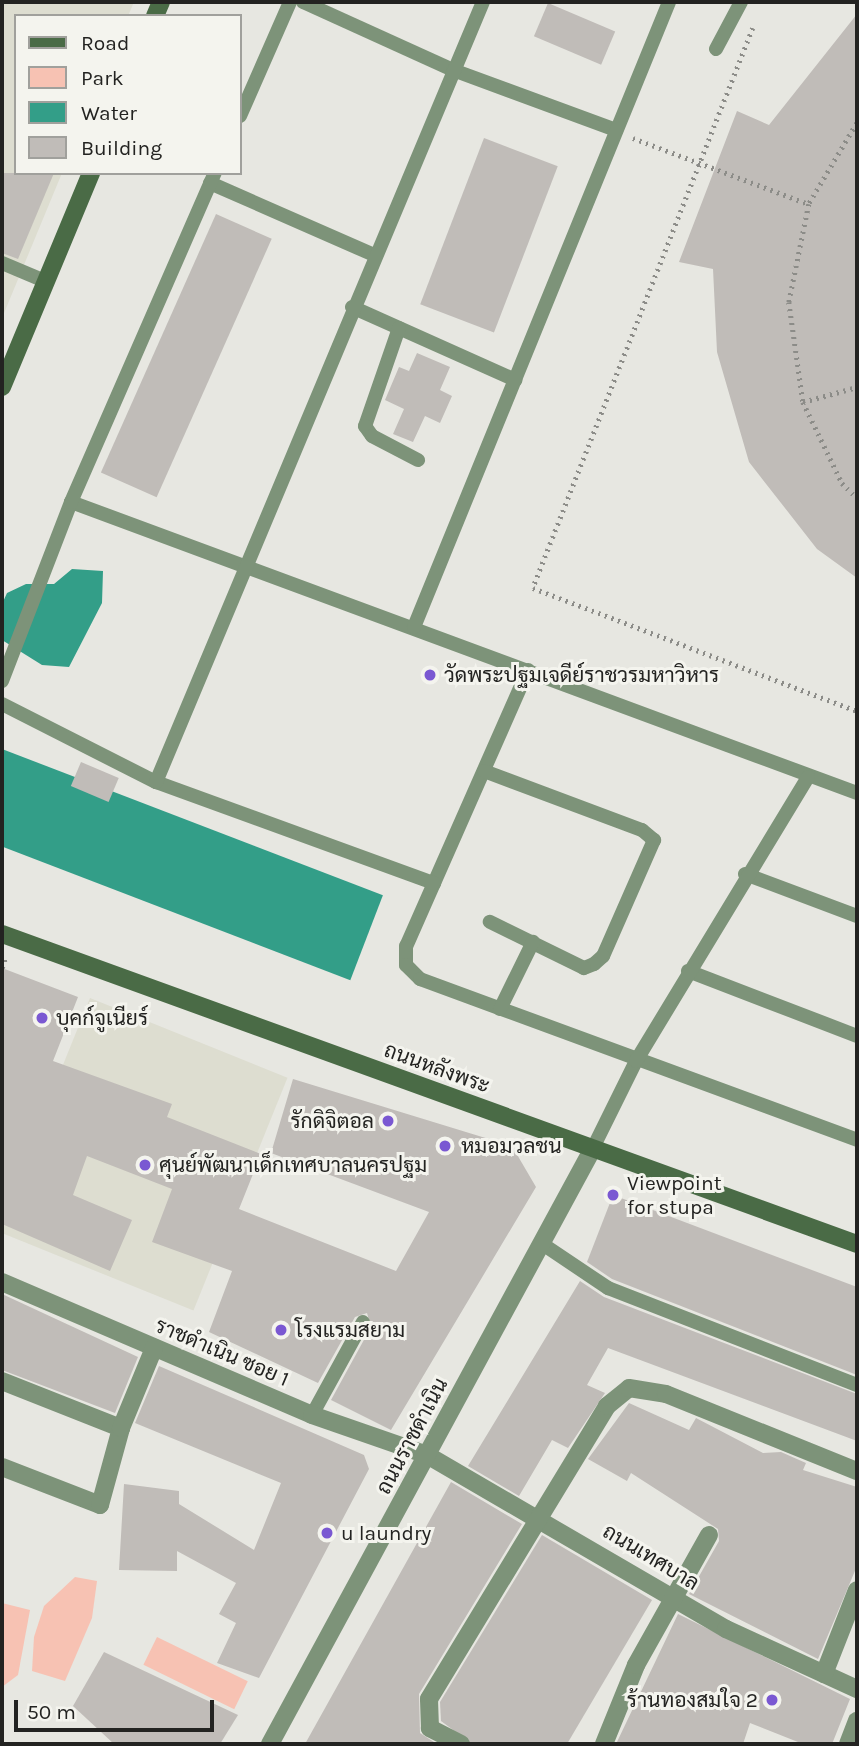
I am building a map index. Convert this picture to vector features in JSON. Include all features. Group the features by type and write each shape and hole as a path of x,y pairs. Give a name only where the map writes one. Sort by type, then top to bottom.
{"main road":[{"path":"2,387 90,175"},
{"name":"ถนนหลังพระ","path":"2,934 857,1244"}],"street":[{"name":"ถนนราชดำเนิน","path":"270,1744 593,1148"},
{"name":"ราชดำเนิน ซอย 1","path":"2,1282 312,1415 427,1455"},
{"path":"2,1467 95,1507 106,1496 121,1428 154,1348"},
{"path":"2,1381 121,1428"},
{"path":"461,1744 430,1728 429,1699 607,1406 629,1388 666,1394 857,1471"},
{"name":"ถนนเทศบาล","path":"427,1455 541,1518 674,1597 857,1689"},
{"path":"604,1744 636,1665 709,1535"},
{"path":"824,1674 857,1590"},
{"path":"848,1744 857,1721"}],"lane":[{"path":"242,111 290,2"},
{"path":"303,2 453,70 616,130"},
{"path":"156,782 352,307 483,2"},
{"path":"414,627 669,2"},
{"path":"716,49 741,2"},
{"path":"2,681 71,502 213,178 374,255"},
{"path":"2,263 47,282"},
{"path":"352,307 515,380"},
{"path":"399,328 365,426 372,436 418,460"},
{"path":"71,502 857,793"},
{"path":"528,670 406,946 406,965 420,979 857,1140"},
{"path":"2,704 156,782 434,883"},
{"path":"484,771 642,830 653,840 603,956 584,968 490,922"},
{"path":"593,1148 636,1060 745,874 808,777"},
{"path":"745,874 857,916"},
{"path":"500,1009 533,942"},
{"path":"688,971 857,1036"},
{"path":"541,1243 620,1293 857,1385"},
{"path":"312,1415 363,1322"}],"path":[{"path":"759,14 695,164 533,588 857,711"},
{"path":"857,123 809,204 789,302 803,402 842,482 857,498"},
{"path":"616,130 695,164 809,204"},
{"path":"803,402 857,387"}],"shaded area":[{"path":"2,2 134,2 129,14 14,14 14,175 61,175 2,318"},
{"name":"ศุนย์พัฒนาเด็กเทศบาลนครปฐม","path":"90,998 287,1078 193,1311 2,1233 2,1216"}],"green space":[{"path":"75,1577 97,1581 92,1618 65,1681 32,1671 34,1637 44,1606"},
{"path":"2,1603 30,1610 18,1675 2,1687"},
{"path":"157,1637 248,1681 234,1709 143,1665"}],"water":[{"path":"72,569 103,571 102,603 69,667 42,665 2,640 2,604 7,593 26,584 54,584"},
{"path":"2,749 383,895 350,980 2,846"}],"building":[{"path":"548,3 615,32 601,65 534,36"},
{"path":"857,14 857,578 817,549 749,462 717,352 713,269 679,262 737,111 769,125"},
{"path":"484,138 558,166 494,332 420,304"},
{"path":"2,173 53,175 18,259 2,253"},
{"path":"216,214 272,239 157,497 101,473"},
{"path":"417,353 450,367 440,390 452,396 440,423 425,416 413,442 393,434 404,409 385,400 399,367 409,371"},
{"path":"81,762 119,778 109,802 71,786"},
{"path":"2,968 78,997 53,1061 172,1104 167,1117 261,1154 239,1209 396,1271 429,1212 271,1153 293,1079 512,1146 536,1187 391,1430 331,1400 371,1327 367,1313 355,1317 318,1383 209,1332 232,1271 152,1242 172,1189 87,1156 73,1195 132,1220 110,1271 2,1224"},
{"path":"613,1195 857,1287 857,1375 612,1279 587,1262"},
{"path":"580,1281 604,1297 857,1394 857,1441 608,1348 587,1385 605,1393 568,1448 552,1440 519,1496 468,1466"},
{"path":"2,1294 138,1357 115,1413 2,1370"},
{"path":"159,1366 364,1455 369,1469 259,1678 217,1663 236,1623 219,1614 236,1583 177,1551 177,1571 119,1570 124,1484 179,1491 179,1504 254,1550 281,1483 135,1423"},
{"path":"629,1403 689,1430 696,1418 763,1453 781,1452 806,1463 803,1470 857,1487 857,1566 818,1659 689,1594 719,1541 718,1529 631,1473 627,1481 588,1459"},
{"path":"451,1482 522,1524 419,1694 420,1733 437,1744 305,1744"},
{"path":"542,1535 652,1600 567,1744 472,1744 441,1721 440,1702"},
{"path":"678,1614 850,1699 832,1744 803,1744 750,1723 743,1744 616,1744"},
{"path":"104,1652 238,1715 220,1744 114,1744 73,1706"}],"place":[{"name":"วัดพระปฐมเจดีย์ราชวรมหาวิหาร","path":"430,675"},
{"name":"บุคก์จูเนียร์","path":"42,1018"},
{"name":"รักดิจิตอล","path":"388,1121"},
{"name":"หมอมวลชน","path":"445,1146"},
{"name":"ศุนย์พัฒนาเด็กเทศบาลนครปฐม","path":"145,1165"},
{"name":"Viewpoint for stupa","path":"613,1195"},
{"name":"โรงแรมสยาม","path":"281,1330"},
{"name":"u laundry","path":"327,1533"},
{"name":"ร้านทองสมใจ 2","path":"772,1700"}]}
